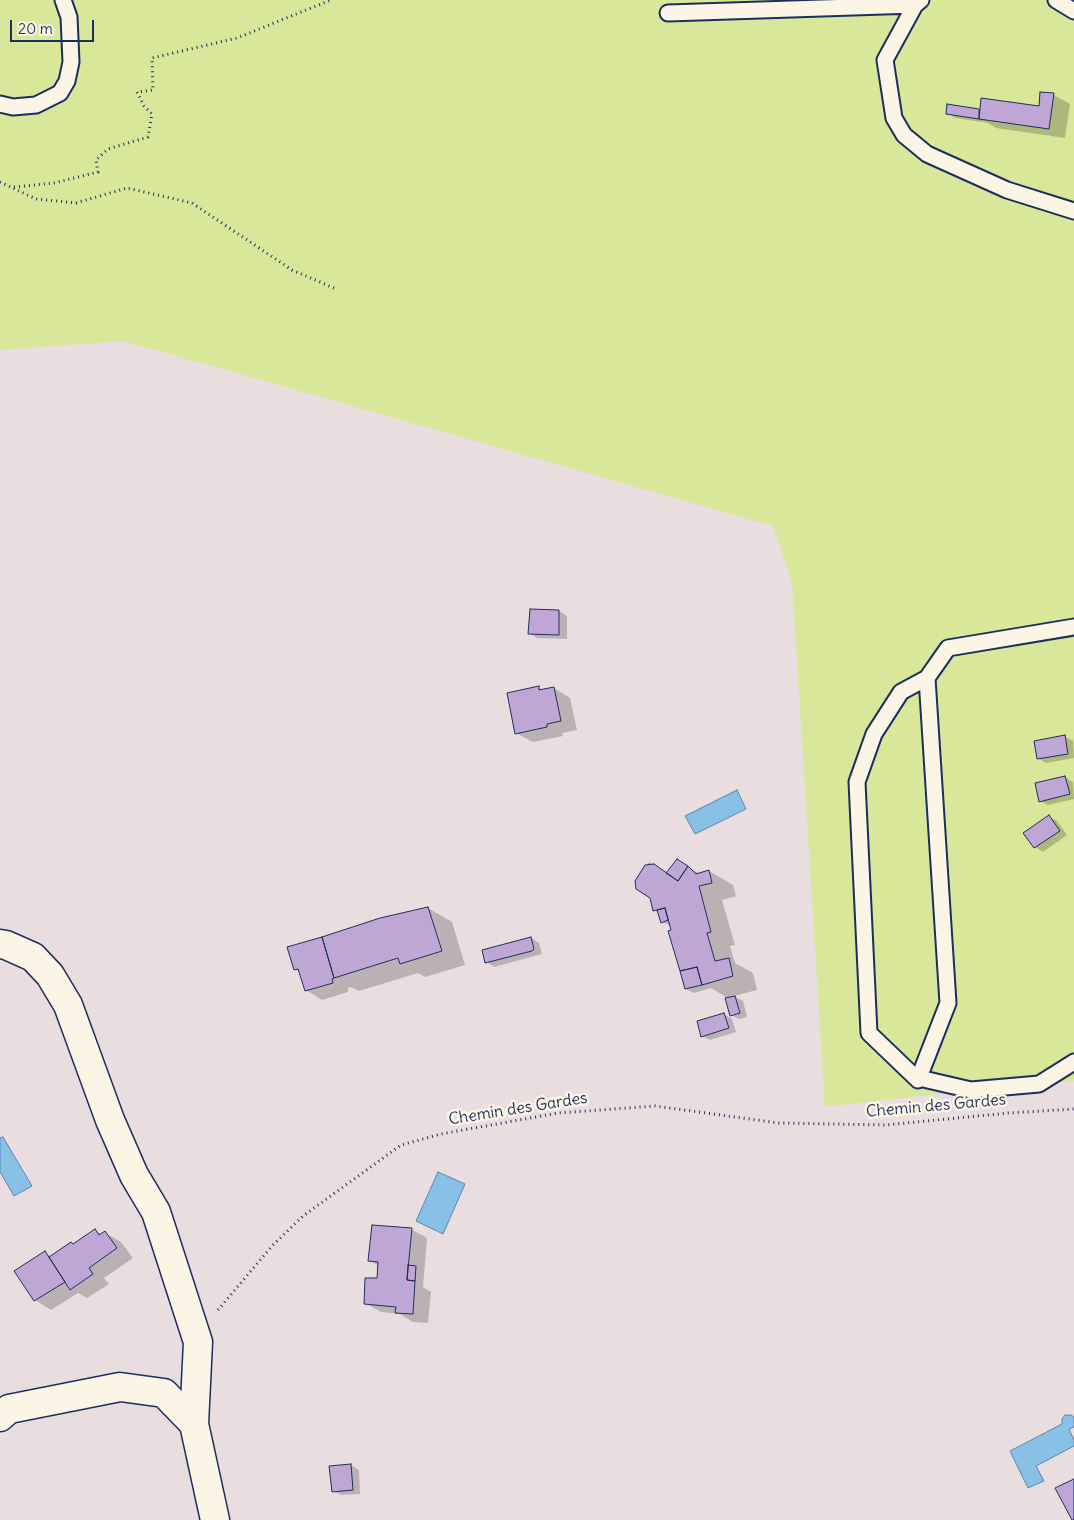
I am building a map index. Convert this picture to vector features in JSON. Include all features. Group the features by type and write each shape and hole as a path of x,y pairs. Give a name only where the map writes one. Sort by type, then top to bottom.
{"street":[{"path":"0,944 33,957 50,975 68,1005 114,1129 134,1175 156,1212 198,1342 194,1424 215,1520"},
{"path":"0,1417 9,1409 120,1387 164,1393 194,1424"}],"lane":[{"path":"0,104 13,107 36,105 60,93 67,81 71,62 69,17 63,0"},
{"path":"1056,0 1074,11"},
{"path":"668,14 918,3"},
{"path":"918,3 885,60 894,118 904,135 927,154 1007,190 1074,211"},
{"path":"1074,627 948,648 927,678 901,692 874,734 857,782 869,1033 918,1080 918,1078 971,1090 1039,1084 1074,1062"},
{"path":"918,1078 948,1003 927,678"}],"path":[{"path":"14,187 54,183 98,172 96,160 108,149 148,137 152,114 144,106 137,92 153,90 152,58 237,38 331,0"},
{"path":"0,182 36,199 76,203 127,188 192,203 292,270 334,288"},
{"name":"Chemin des Gardes","path":"198,1342 210,1319 272,1246 303,1216 401,1145 441,1134 558,1113 655,1106 779,1123 886,1125 1074,1108"}],"green space":[{"path":"0,0 1074,0 1074,1081 971,1090 825,1107 792,582 773,526 124,341 0,350"}],"water":[{"path":"737,790 746,809 695,834 685,816"},
{"path":"3,1137 32,1186 14,1196 0,1172 0,1138"},
{"path":"438,1172 465,1184 443,1234 416,1221"},
{"path":"1065,1415 1074,1417 1074,1427 1069,1429 1074,1440 1074,1446 1036,1466 1044,1481 1028,1488 1010,1451 1062,1424 1062,1419"}],"building":[{"path":"1040,92 1054,93 1049,129 979,119 981,98 1039,106"},
{"path":"947,104 979,109 979,119 946,114"},
{"path":"530,609 559,610 559,635 528,634"},
{"path":"539,686 539,690 554,687 561,721 547,724 547,727 515,734 507,693"},
{"path":"1065,735 1068,754 1037,759 1034,741"},
{"path":"1065,776 1070,794 1039,802 1035,783"},
{"path":"1049,815 1060,831 1034,848 1023,833"},
{"path":"677,859 688,866 678,881 666,873"},
{"path":"654,864 678,881 688,866 696,874 709,870 712,883 699,886 711,932 707,933 715,961 729,958 733,976 702,985 697,967 680,971 668,931 671,930 665,908 653,911 650,898 636,889 635,881 645,865"},
{"path":"428,907 442,951 400,964 398,958 334,978 322,937 380,918"},
{"path":"665,908 668,920 661,923 657,910"},
{"path":"322,937 334,978 332,979 333,983 305,991 298,969 294,970 287,947"},
{"path":"531,937 534,949 532,951 485,963 482,950"},
{"path":"697,967 702,985 685,989 680,971"},
{"path":"735,996 740,1013 730,1016 725,998"},
{"path":"724,1013 729,1028 701,1037 697,1021"},
{"path":"372,1225 412,1228 407,1280 415,1281 413,1314 395,1313 396,1307 364,1304 365,1278 377,1278 378,1262 368,1261"},
{"path":"95,1229 99,1235 105,1231 117,1248 89,1268 93,1274 70,1290 49,1257"},
{"path":"45,1251 65,1282 34,1301 14,1271"},
{"path":"408,1265 416,1266 415,1281 407,1280"},
{"path":"351,1464 353,1490 332,1492 329,1466"},
{"path":"1074,1479 1074,1520 1072,1520 1055,1488"}]}
